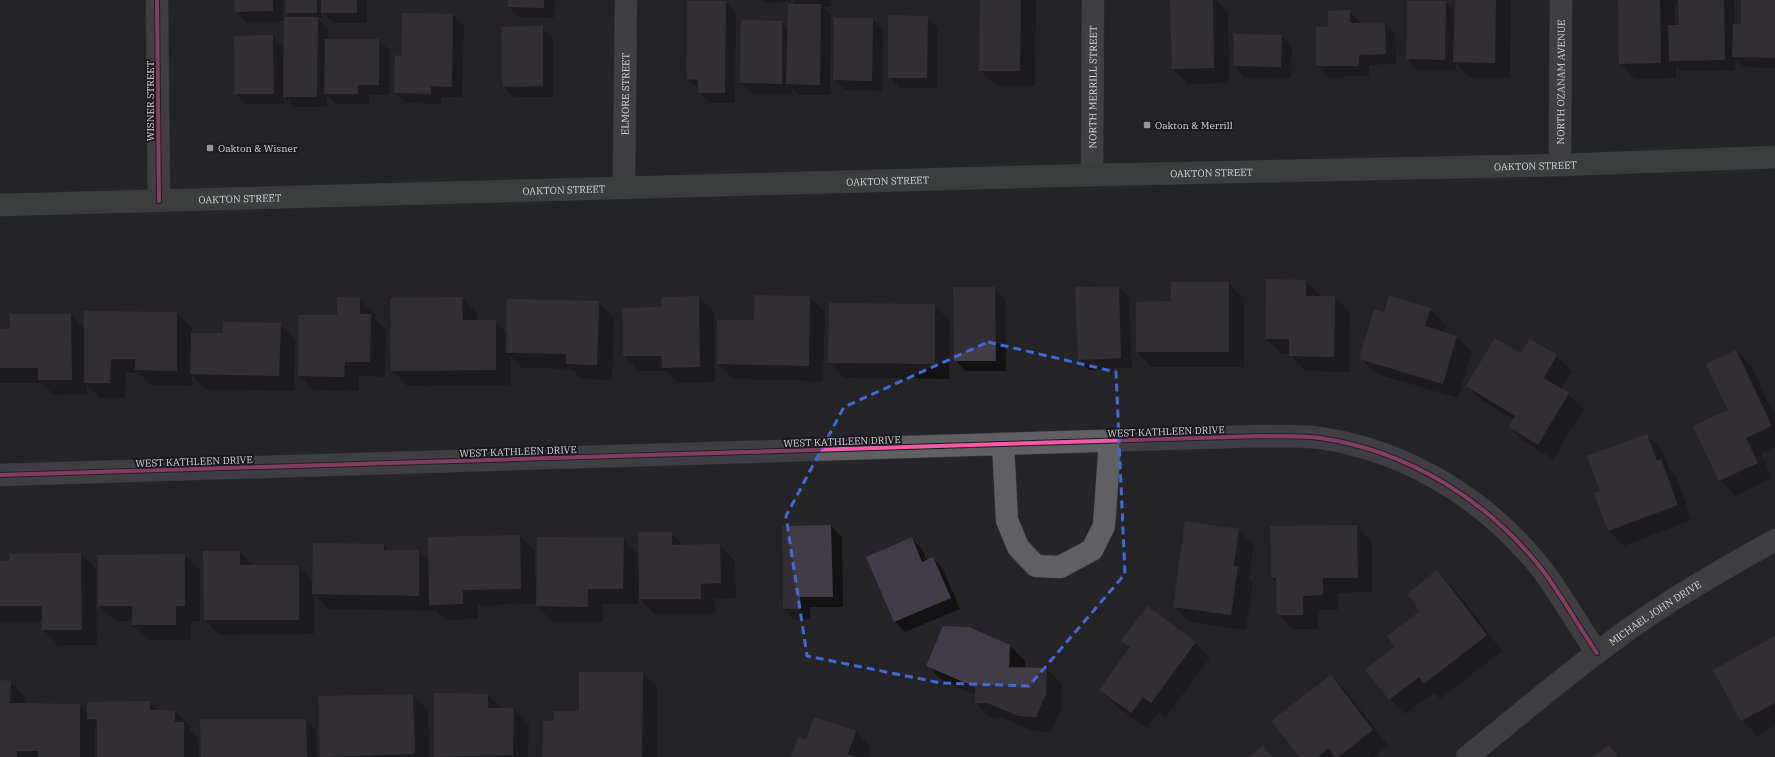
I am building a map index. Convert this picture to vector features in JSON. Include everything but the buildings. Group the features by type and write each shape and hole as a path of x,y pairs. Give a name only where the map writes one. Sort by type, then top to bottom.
{"main road":[{"name":"OAKTON STREET","path":"0,205 624,187 1560,165 1775,157"}],"street":[{"name":"WISNER STREET","path":"158,0 159,201"},
{"name":"ELMORE STREET","path":"624,187 626,0"},
{"name":"NORTH MERRILL STREET","path":"1092,175 1093,0"},
{"name":"NORTH OZANAM AVENUE","path":"1560,165 1561,0"},
{"name":"WEST KATHLEEN DRIVE","path":"0,475 1262,436 1319,438 1371,449 1420,468 1473,502 1511,536 1544,572 1597,653"},
{"path":"1003,444 1007,520 1018,548 1036,566 1060,567 1092,550 1104,526 1110,441"},
{"name":"MICHAEL JOHN DRIVE","path":"1467,757 1597,653 1642,620 1729,566 1775,540"}],"highlighted area":[{"path":"988,342 1116,372 1125,574 1029,686 941,683 807,656 786,516 844,407"}],"cycle path":[{"path":"157,0 159,201"},
{"path":"0,475 1262,436 1313,437 1353,445 1385,454 1415,467 1445,483 1472,502 1498,523 1522,546 1544,572 1597,653"}],"place":[{"name":"Oakton & Merrill","path":"1147,125"},
{"name":"Oakton & Wisner","path":"210,148"}]}
